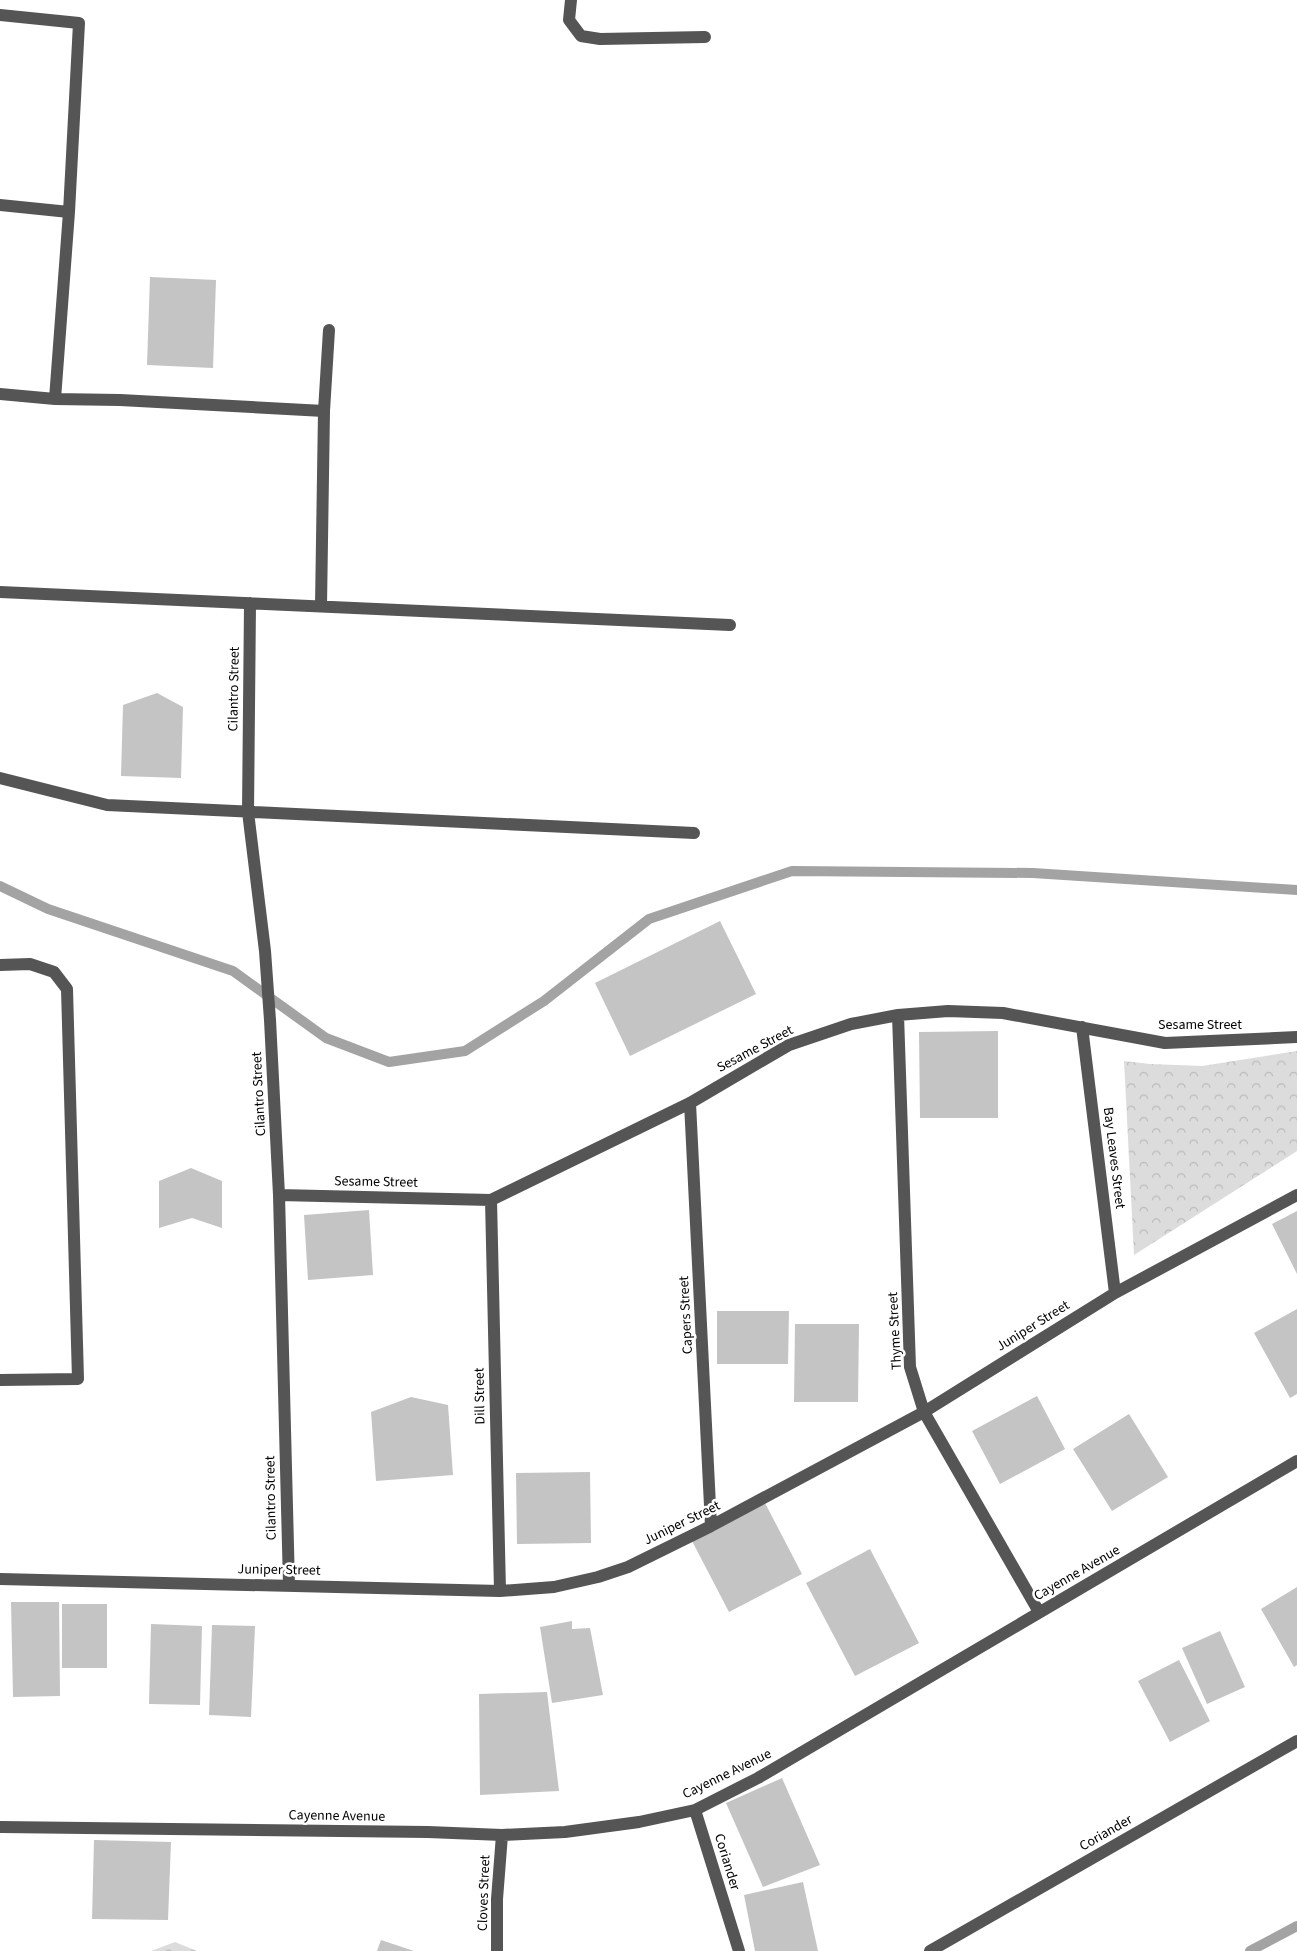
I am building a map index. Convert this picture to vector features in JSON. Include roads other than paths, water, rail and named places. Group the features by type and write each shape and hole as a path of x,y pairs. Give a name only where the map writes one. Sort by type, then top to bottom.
{"street":[{"path":"571,0 569,20 581,36 600,39 705,37"},
{"path":"0,15 80,23 69,212 55,400"},
{"path":"0,205 69,212"},
{"path":"321,606 324,411 329,330"},
{"path":"0,394 55,400 120,400 324,411"},
{"path":"0,592 730,625"},
{"name":"Cilantro Street","path":"250,603 248,812 265,951 270,1020 279,1194 288,1584"},
{"path":"0,778 107,805 694,834"},
{"path":"0,965 30,964 54,972 67,989 78,1379 0,1380"},
{"name":"Sesame Street","path":"279,1194 491,1200 690,1103 789,1045 851,1024 898,1015 948,1011 1003,1013 1165,1043 1297,1037"},
{"name":"Thyme Street","path":"898,1015 910,1367 924,1412 1039,1612"},
{"name":"Bay Leaves Street","path":"1082,1027 1115,1293"},
{"name":"Capers Street","path":"690,1103 711,1526"},
{"name":"Juniper Street","path":"0,1579 288,1584 500,1591 554,1587 598,1577 628,1567 711,1526 924,1412 1115,1293 1297,1195"},
{"name":"Dill Street","path":"491,1200 500,1591"},
{"name":"Cayenne Avenue","path":"0,1827 428,1832 502,1835 565,1832 638,1822 695,1810 758,1778 1297,1461"},
{"name":"Coriander","path":"930,1951 1297,1741"},
{"name":"Coriander","path":"695,1810 739,1951"},
{"name":"Cloves Street","path":"497,1951 497,1899 502,1835"}],"waterway":[{"path":"0,886 48,909 233,971 326,1038 389,1062 465,1051 544,1001 649,919 792,871 1033,873 1297,890"},
{"path":"1250,1951 1297,1926"}]}
